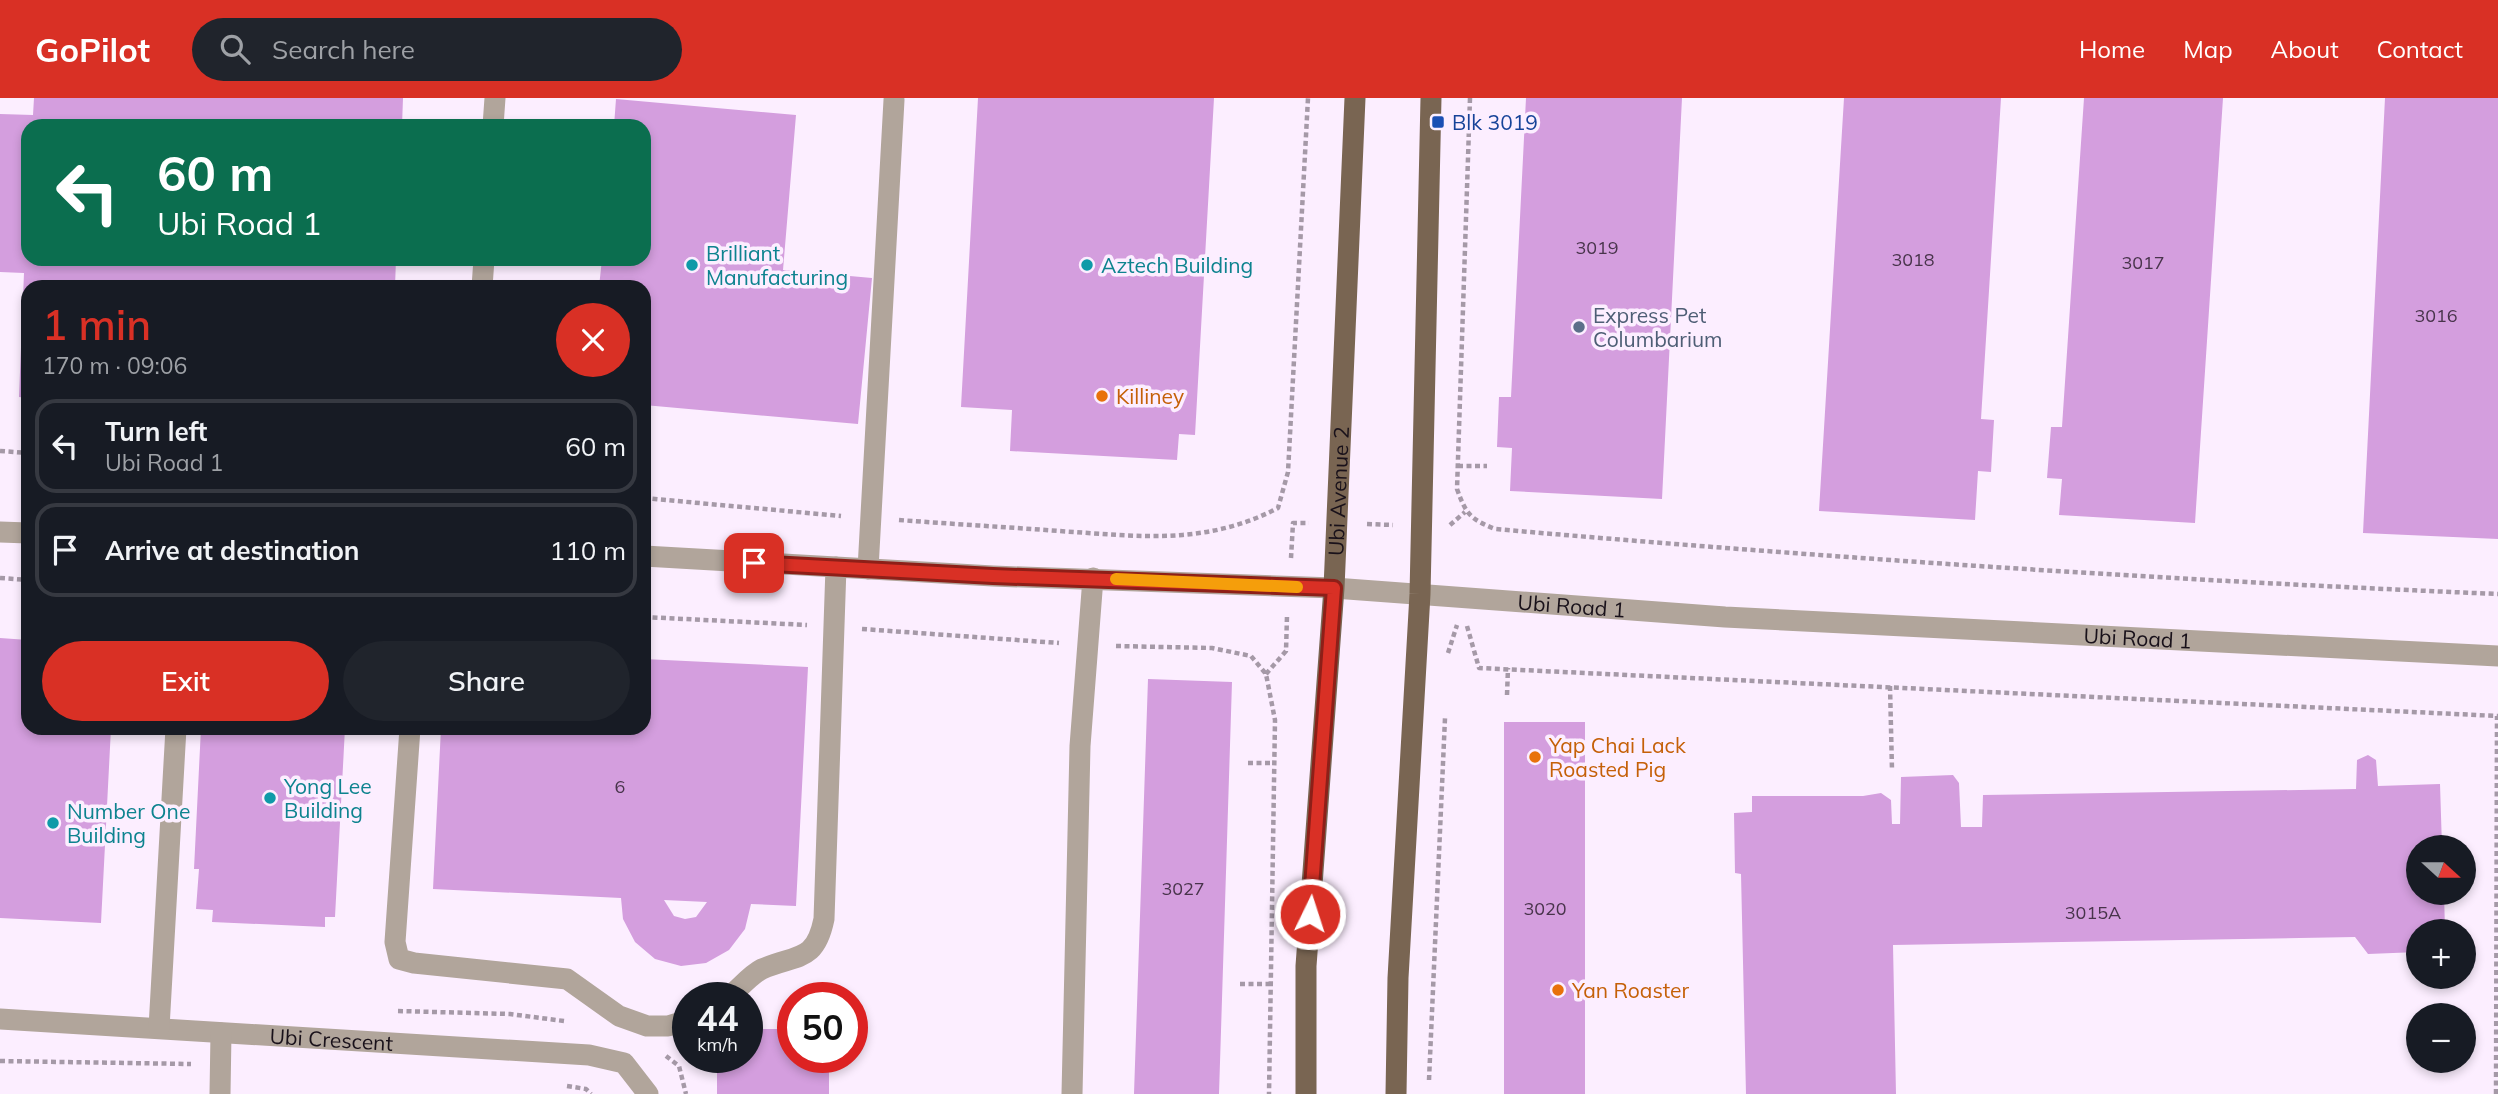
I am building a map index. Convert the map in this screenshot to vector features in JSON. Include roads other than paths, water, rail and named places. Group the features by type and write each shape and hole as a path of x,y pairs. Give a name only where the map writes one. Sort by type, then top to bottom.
{"main road":[{"name":"Ubi Avenue 2","path":"1306,1094 1306,966 1334,588 1355,98"},
{"path":"1396,1094 1398,978 1420,594 1432,98"}],"street":[{"path":"494,119 495,98"},
{"path":"867,569 894,100"},
{"path":"0,533 21,533"},
{"name":"Ubi Road 1","path":"651,556 867,569 1334,588 1725,617 2498,656"},
{"path":"746,982 759,970 800,958 819,942 824,919 836,567"},
{"path":"1072,1094 1078,788 1093,578"},
{"path":"159,1028 176,735"},
{"path":"410,735 395,942 400,959 414,964 567,979 620,1016 647,1026 672,1025"},
{"name":"Ubi Crescent","path":"0,1019 589,1055 624,1063 648,1094"},
{"path":"220,1094 221,1034"}],"place":[{"name":"Blk 3019","path":"1438,122"},
{"name":"Brilliant Manufacturing","path":"692,265"},
{"name":"Aztech Building","path":"1087,265"},
{"name":"Express Pet Columbarium","path":"1579,327"},
{"name":"Killiney","path":"1102,396"},
{"name":"Yap Chai Lack Roasted Pig","path":"1535,757"},
{"name":"Yong Lee Building","path":"270,798"},
{"name":"Number One Building","path":"53,823"},
{"name":"Yan Roaster","path":"1558,990"}]}
